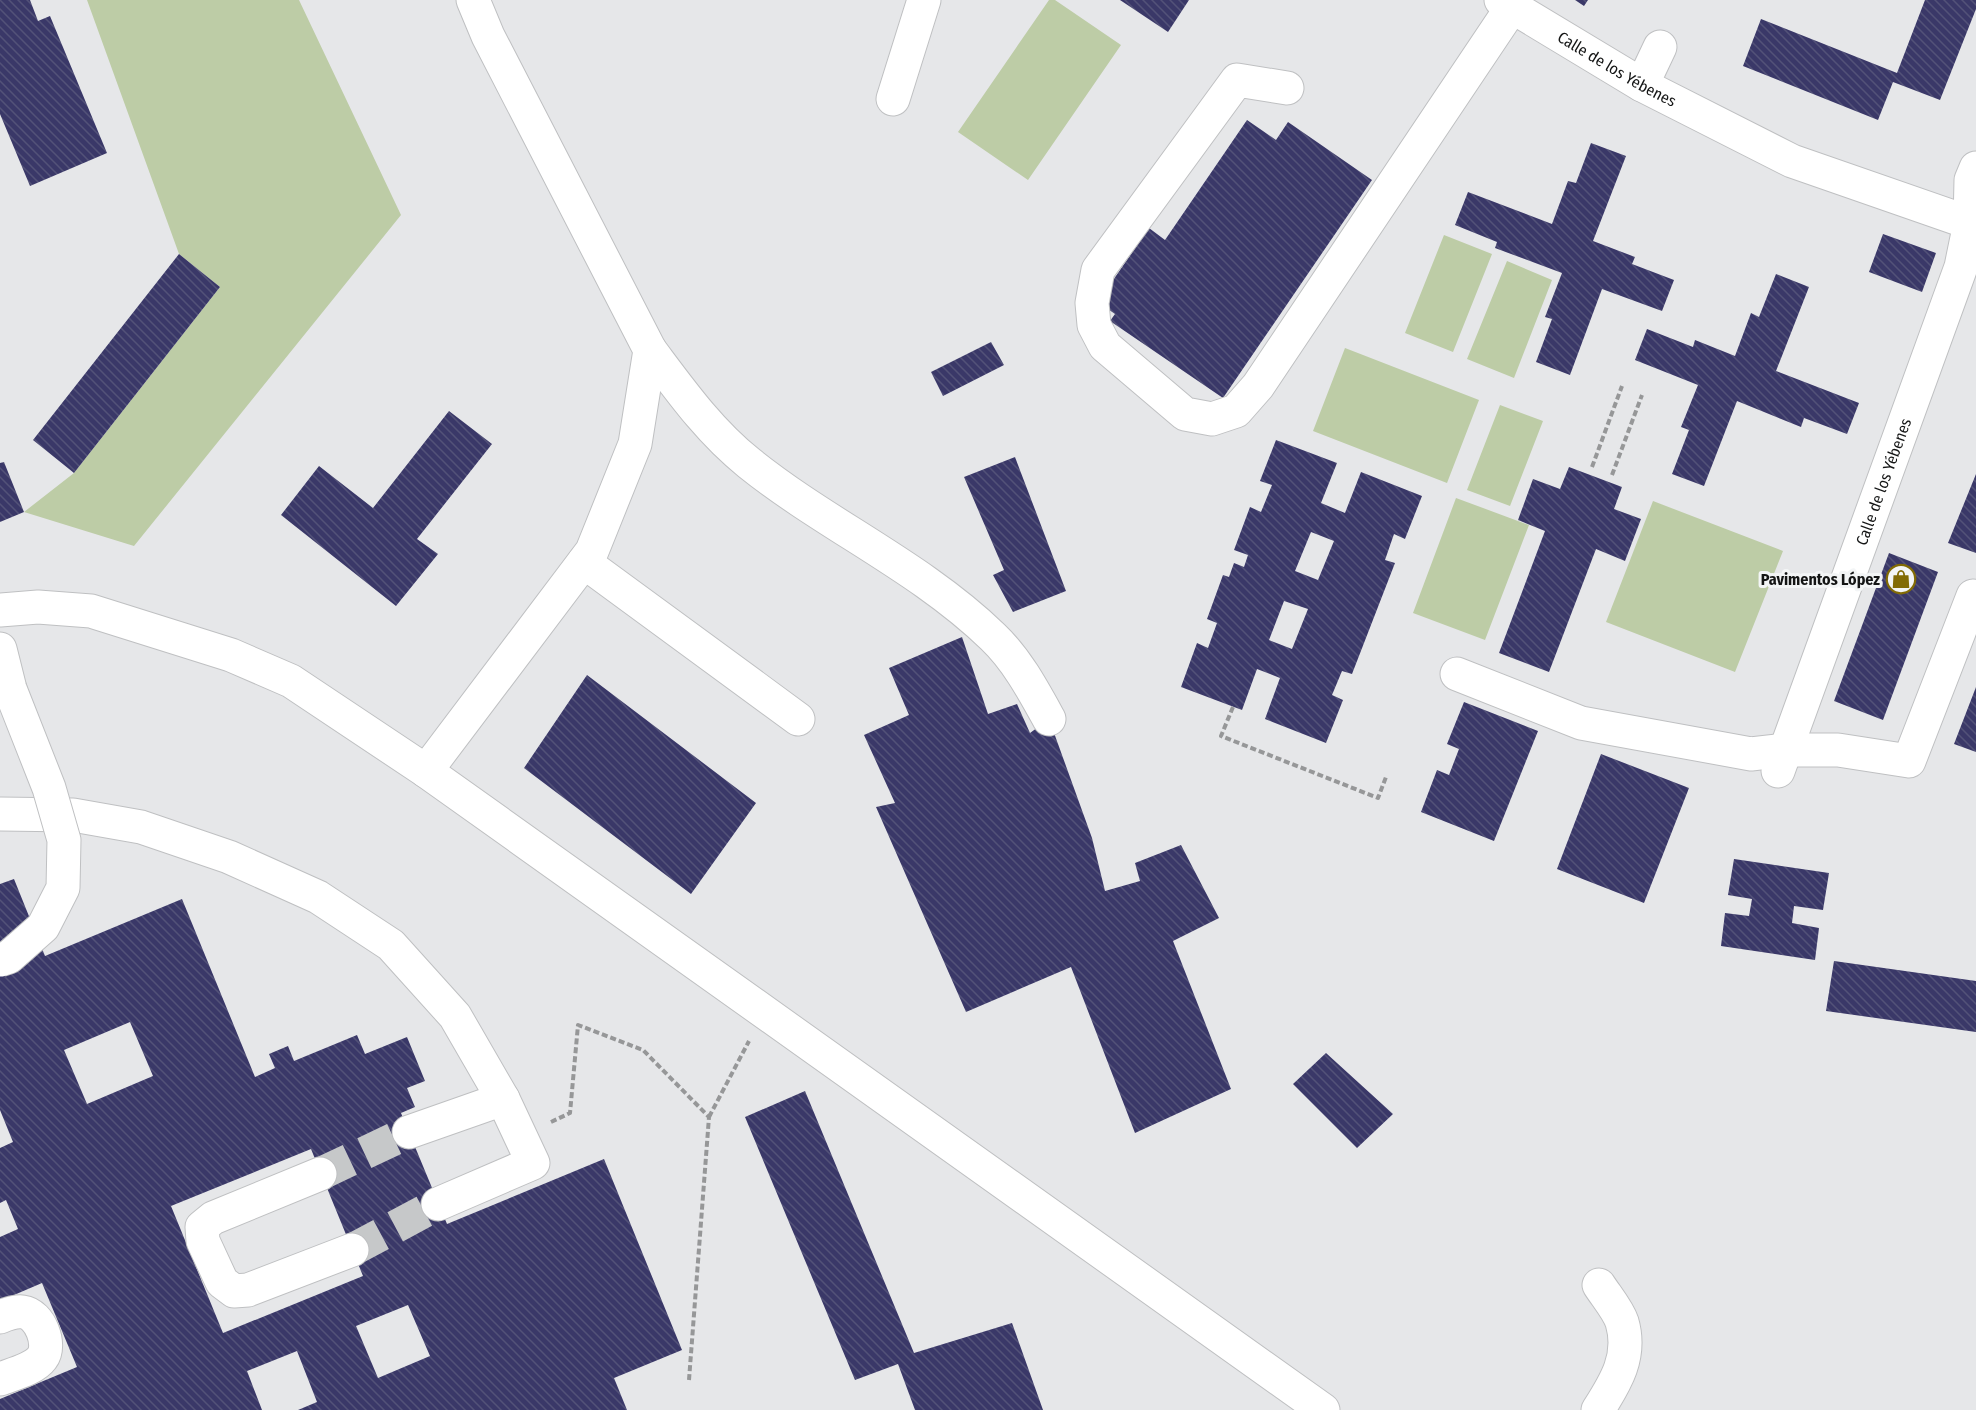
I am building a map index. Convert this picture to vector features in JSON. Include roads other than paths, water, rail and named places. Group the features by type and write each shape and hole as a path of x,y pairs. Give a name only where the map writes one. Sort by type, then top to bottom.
{"street":[{"path":"473,0 488,36 650,350 695,409 748,463 819,514 922,580 971,617 1011,657 1049,719"},
{"path":"893,99 924,0"},
{"path":"1287,88 1237,80 1098,270 1092,303 1094,325 1105,346 1185,414 1212,419 1236,411 1258,386 1507,4"},
{"name":"Calle de los Yébenes","path":"1507,4 1642,85 1792,161 1973,224"},
{"path":"1642,85 1660,47"},
{"name":"Calle de los Yébenes","path":"1782,761 1961,267 1973,224 1971,180 1976,168"},
{"path":"426,771 592,551 635,444 650,350"},
{"path":"584,562 798,719"},
{"path":"1457,674 1581,723 1782,761 1838,750 1909,761 1973,596"},
{"path":"0,610 38,607 92,611 231,655 291,681 426,771 1323,1410"},
{"path":"0,649 10,689 49,788 64,840 63,888 43,927 9,957 0,960"},
{"path":"0,814 73,815 141,827 229,856 318,897 391,945 455,1016 503,1099 527,1150 438,1204"},
{"path":"409,1132 503,1099"},
{"path":"321,1174 213,1218 202,1227 202,1241 222,1282 234,1291 248,1290 352,1250"},
{"path":"1598,1410 1615,1384 1625,1355 1622,1321 1599,1286"},
{"path":"0,1317 10,1313 25,1312 37,1320 47,1346 44,1356 36,1364 0,1379"}],"tunnel":[{"path":"320,1174 409,1132"},
{"path":"352,1250 438,1204"}],"place":[{"name":"Pavimentos López","path":"1901,579"}]}
